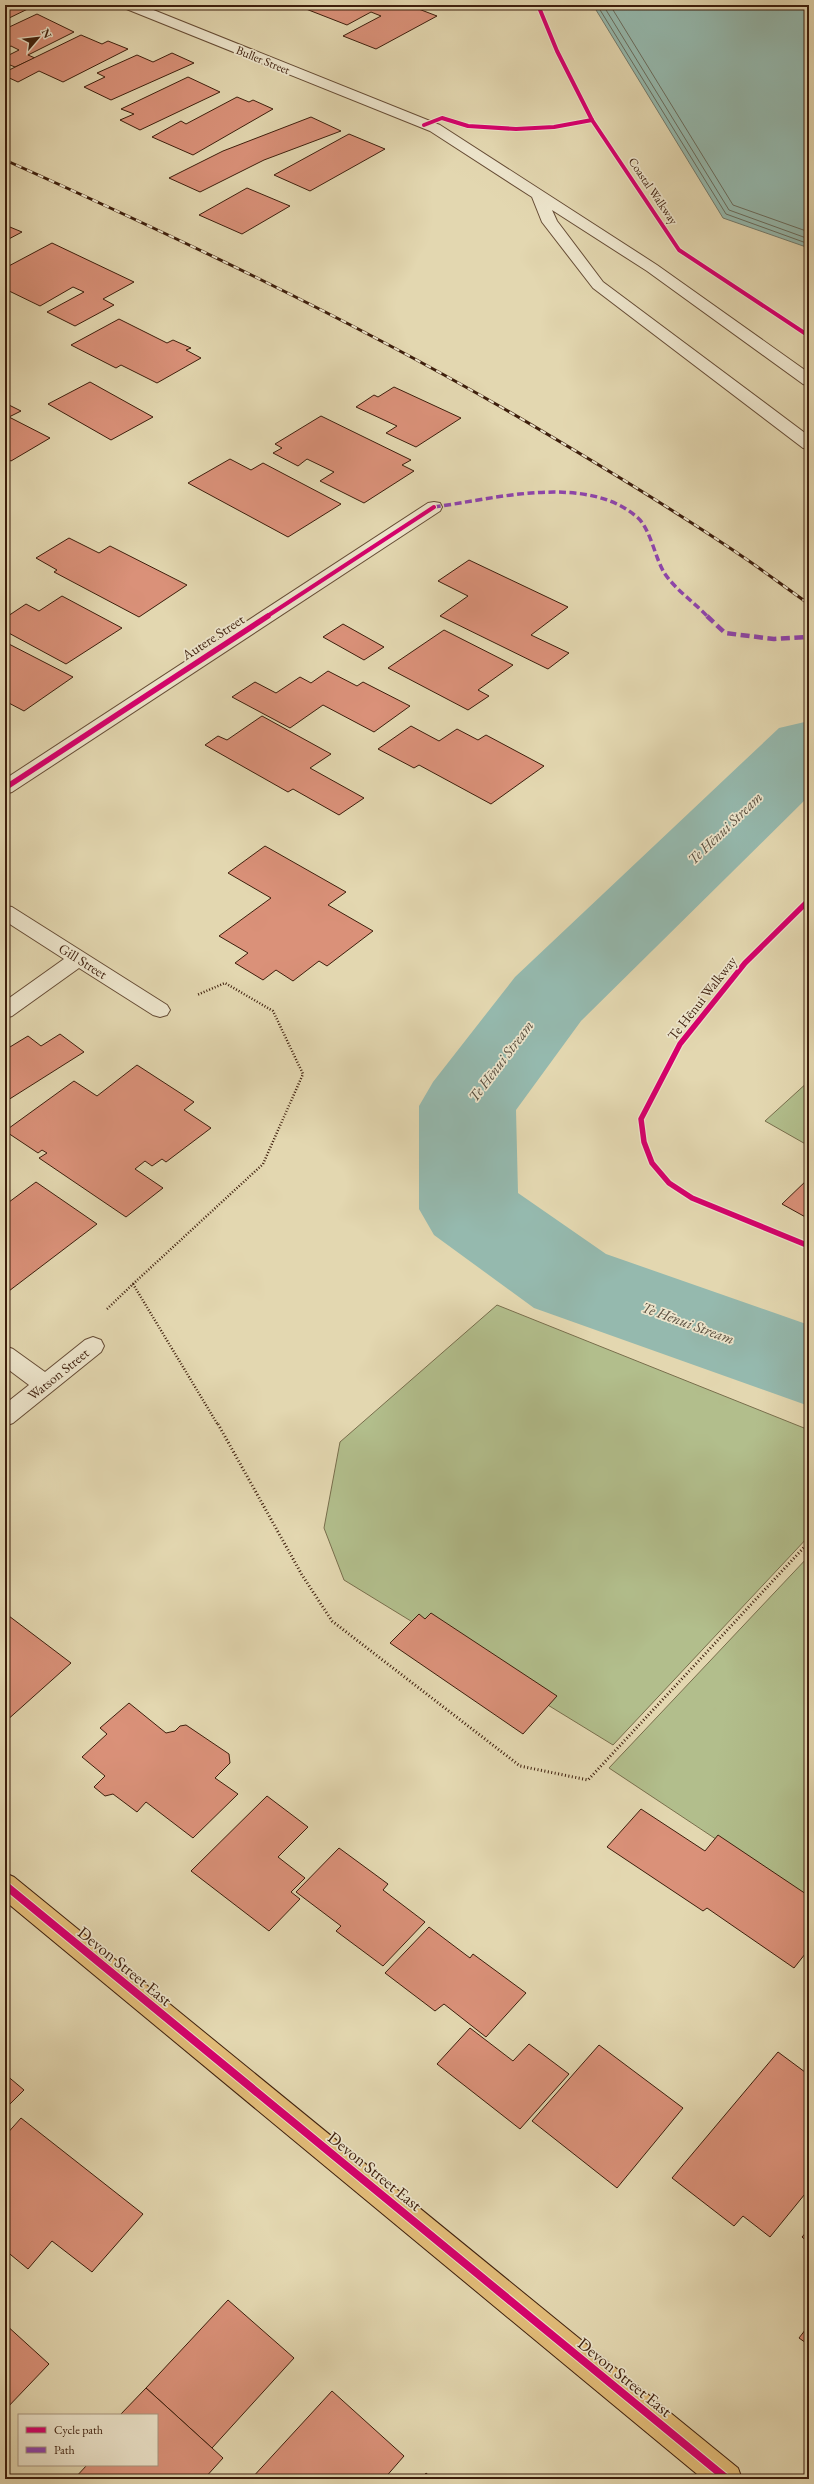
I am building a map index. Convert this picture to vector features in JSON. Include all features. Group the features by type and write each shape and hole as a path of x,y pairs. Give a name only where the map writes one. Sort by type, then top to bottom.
{"main road":[{"name":"Devon Street East","path":"5,1886 727,2479"}],"street":[{"name":"Buller Street","path":"129,5 435,128 652,268 809,381"},
{"path":"538,194 550,222 598,284 809,444"},
{"name":"Autere Street","path":"5,788 434,507"},
{"name":"Gill Street","path":"5,912 160,1010"},
{"path":"5,1010 79,958"},
{"name":"Watson Street","path":"5,1417 93,1346"},
{"path":"5,1355 45,1384"}],"path":[{"path":"93,1346 91,1324 263,1164 302,1074 273,1011 225,983 160,1010"},
{"path":"133,1284 220,1426 302,1575 332,1621 520,1766 588,1780 809,1542"}],"green space":[{"path":"809,1081 809,1146 765,1121"},
{"path":"497,1305 809,1430 809,1536 613,1745 344,1580 324,1528 340,1442"},
{"path":"809,1556 809,1901 609,1768"}],"water":[{"path":"593,5 809,5 809,248 723,218"}],"building":[{"path":"5,5 36,5 5,20"},
{"path":"313,5 422,5 416,8 437,16 376,49 343,36 381,16 371,12 347,25 306,9"},
{"path":"37,14 74,32 28,55 35,58 15,67 5,63 5,57 19,50 11,46 5,49 5,29"},
{"path":"81,35 102,44 108,41 128,49 63,82 39,71 18,82 5,76 5,72"},
{"path":"172,53 194,63 111,100 84,87 105,77 97,73 137,55 153,62"},
{"path":"188,77 220,92 140,130 120,120 134,114 121,109"},
{"path":"237,97 249,102 253,100 273,109 193,155 152,137 181,121 186,124"},
{"path":"311,117 341,131 264,160 200,192 169,178 223,151"},
{"path":"349,134 385,149 310,191 274,175"},
{"path":"247,188 290,206 242,234 199,215"},
{"path":"5,225 22,232 5,241"},
{"path":"52,243 134,282 103,299 114,305 75,326 47,312 84,292 73,287 40,306 5,289 5,268"},
{"path":"119,319 167,343 173,340 191,348 186,350 201,358 157,383 121,365 116,368 71,345"},
{"path":"90,382 153,417 111,440 48,404"},
{"path":"394,387 461,418 416,447 386,433 397,426 356,407 374,395 378,397"},
{"path":"5,403 21,411 9,417 50,438 11,461 5,458"},
{"path":"321,416 411,460 402,465 414,471 364,503 320,481 334,472 307,459 298,466 273,453 282,448 275,444"},
{"path":"230,459 251,470 263,463 341,504 288,537 188,483"},
{"path":"69,538 99,553 110,546 187,585 139,617 54,572 57,570 36,558"},
{"path":"469,560 568,607 531,635 569,653 548,669 440,616 468,596 438,581"},
{"path":"62,596 122,628 66,664 5,631 5,618 26,604 39,611"},
{"path":"343,624 384,647 364,660 323,637"},
{"path":"444,630 513,665 478,690 489,696 468,710 388,668"},
{"path":"5,642 73,677 24,711 5,701"},
{"path":"328,671 357,686 363,682 410,706 374,732 323,705 290,728 232,697 255,682 276,693 300,677 311,683"},
{"path":"262,716 331,754 310,768 364,798 339,815 293,789 288,792 205,745 218,736 227,740"},
{"path":"411,726 439,741 457,729 478,740 486,735 544,766 491,804 419,765 414,768 378,749"},
{"path":"265,846 346,892 328,905 373,931 327,966 319,961 293,981 276,970 263,980 235,963 248,953 219,936 271,898 228,873"},
{"path":"60,1034 84,1052 8,1100 5,1098 5,1050 28,1036 41,1046"},
{"path":"137,1065 194,1102 184,1110 211,1128 166,1162 162,1159 152,1166 145,1161 135,1169 163,1188 126,1217 39,1158 47,1153 42,1150 38,1153 5,1131 74,1081 97,1096"},
{"path":"809,1178 809,1219 782,1204"},
{"path":"36,1182 97,1224 5,1294 5,1205"},
{"path":"5,1613 71,1663 5,1722"},
{"path":"431,1613 557,1696 523,1734 390,1643 419,1614 425,1619"},
{"path":"129,1703 166,1733 175,1731 180,1726 186,1725 229,1754 230,1763 215,1778 238,1794 193,1838 146,1802 137,1812 113,1794 105,1796 94,1787 105,1776 82,1757 107,1734 100,1728"},
{"path":"267,1796 308,1827 278,1857 305,1878 291,1892 300,1899 269,1931 191,1871"},
{"path":"641,1809 705,1851 718,1835 809,1896 809,1949 794,1968 707,1908 703,1911 607,1847"},
{"path":"339,1848 388,1884 383,1890 425,1922 383,1966 336,1931 341,1926 296,1892"},
{"path":"429,1927 470,1958 473,1954 526,1993 486,2037 444,2004 435,2011 385,1973"},
{"path":"470,2028 513,2061 529,2044 569,2074 520,2129 437,2064"},
{"path":"599,2045 683,2108 617,2188 532,2121"},
{"path":"778,2052 809,2075 809,2189 770,2237 743,2216 734,2226 672,2178"},
{"path":"5,2074 24,2090 5,2109"},
{"path":"21,2118 143,2214 92,2272 52,2241 28,2269 5,2250 5,2136"},
{"path":"809,2229 809,2243 802,2237"},
{"path":"228,2300 294,2358 212,2448 146,2388"},
{"path":"5,2324 49,2364 5,2410"},
{"path":"809,2325 809,2345 799,2338"},
{"path":"146,2388 223,2458 204,2479 74,2479 86,2466 158,2466 158,2414 121,2414"},
{"path":"332,2391 404,2456 384,2479 251,2479"},
{"path":"426,2473 433,2479 421,2479"}],"waterway":[{"name":"Te Hēnui Stream","path":"809,747 548,999 467,1106 469,1209 570,1281 809,1366"}],"railway":[{"path":"5,160 194,247 318,308 441,373 532,425 658,501 749,561 809,604"}],"marked path":[{"path":"434,507 543,492 584,494 614,503 638,518 654,548 665,574 725,633 774,639 809,637"}],"cycle path":[{"name":"Coastal Walkway","path":"538,5 557,51 592,120 679,250 809,336"},
{"path":"424,125 442,118 468,126 516,129 554,127 592,120"},
{"path":"5,788 434,507"},
{"name":"Te Hēnui Walkway","path":"809,900 745,963 680,1044 641,1119 644,1142 652,1163 669,1183 692,1198 809,1246"},
{"path":"5,1885 727,2479"}]}
